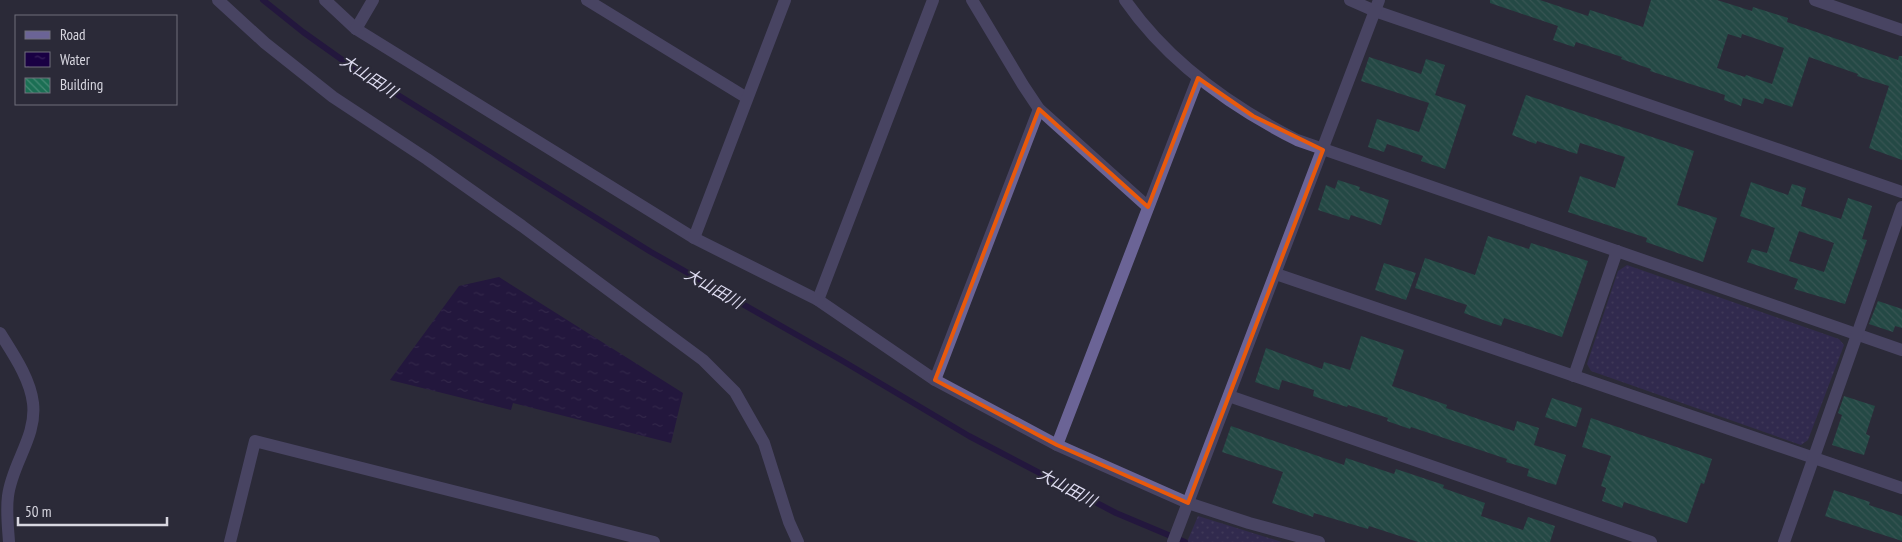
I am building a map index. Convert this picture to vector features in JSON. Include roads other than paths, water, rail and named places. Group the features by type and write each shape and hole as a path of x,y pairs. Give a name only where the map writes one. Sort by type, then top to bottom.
{"street":[{"path":"218,0 265,43 333,97 427,159 522,226 703,360 734,392 764,443 797,541"},
{"path":"325,0 356,29 694,238 818,300 935,380 1057,445 1188,503 1249,523 1319,542"},
{"path":"356,29 373,0"},
{"path":"587,0 747,98"},
{"path":"694,238 785,0"},
{"path":"818,300 933,0"},
{"path":"972,0 1023,86 1039,108 1148,207"},
{"path":"1125,0 1164,45 1198,78 1253,116 1297,140 1902,350"},
{"path":"1350,0 1377,6 1902,192"},
{"path":"1815,0 1902,30"},
{"path":"1173,542 1377,6"},
{"path":"1057,445 1198,78"},
{"path":"935,380 1039,108"},
{"path":"1784,542 1902,207"},
{"path":"1574,376 1617,251"},
{"path":"1276,274 1902,488"},
{"path":"0,334 28,384 33,403 32,421 27,443 16,466 8,495 9,542"},
{"path":"1229,396 1651,542"},
{"path":"230,542 255,441 627,539 654,542"}],"water":[{"path":"499,277 683,393 671,443 513,403 511,410 390,380 459,286"}],"waterway":[{"name":"大山田川","path":"263,0 303,32 348,64 651,252 841,360 969,436 1116,513 1185,542"}]}
